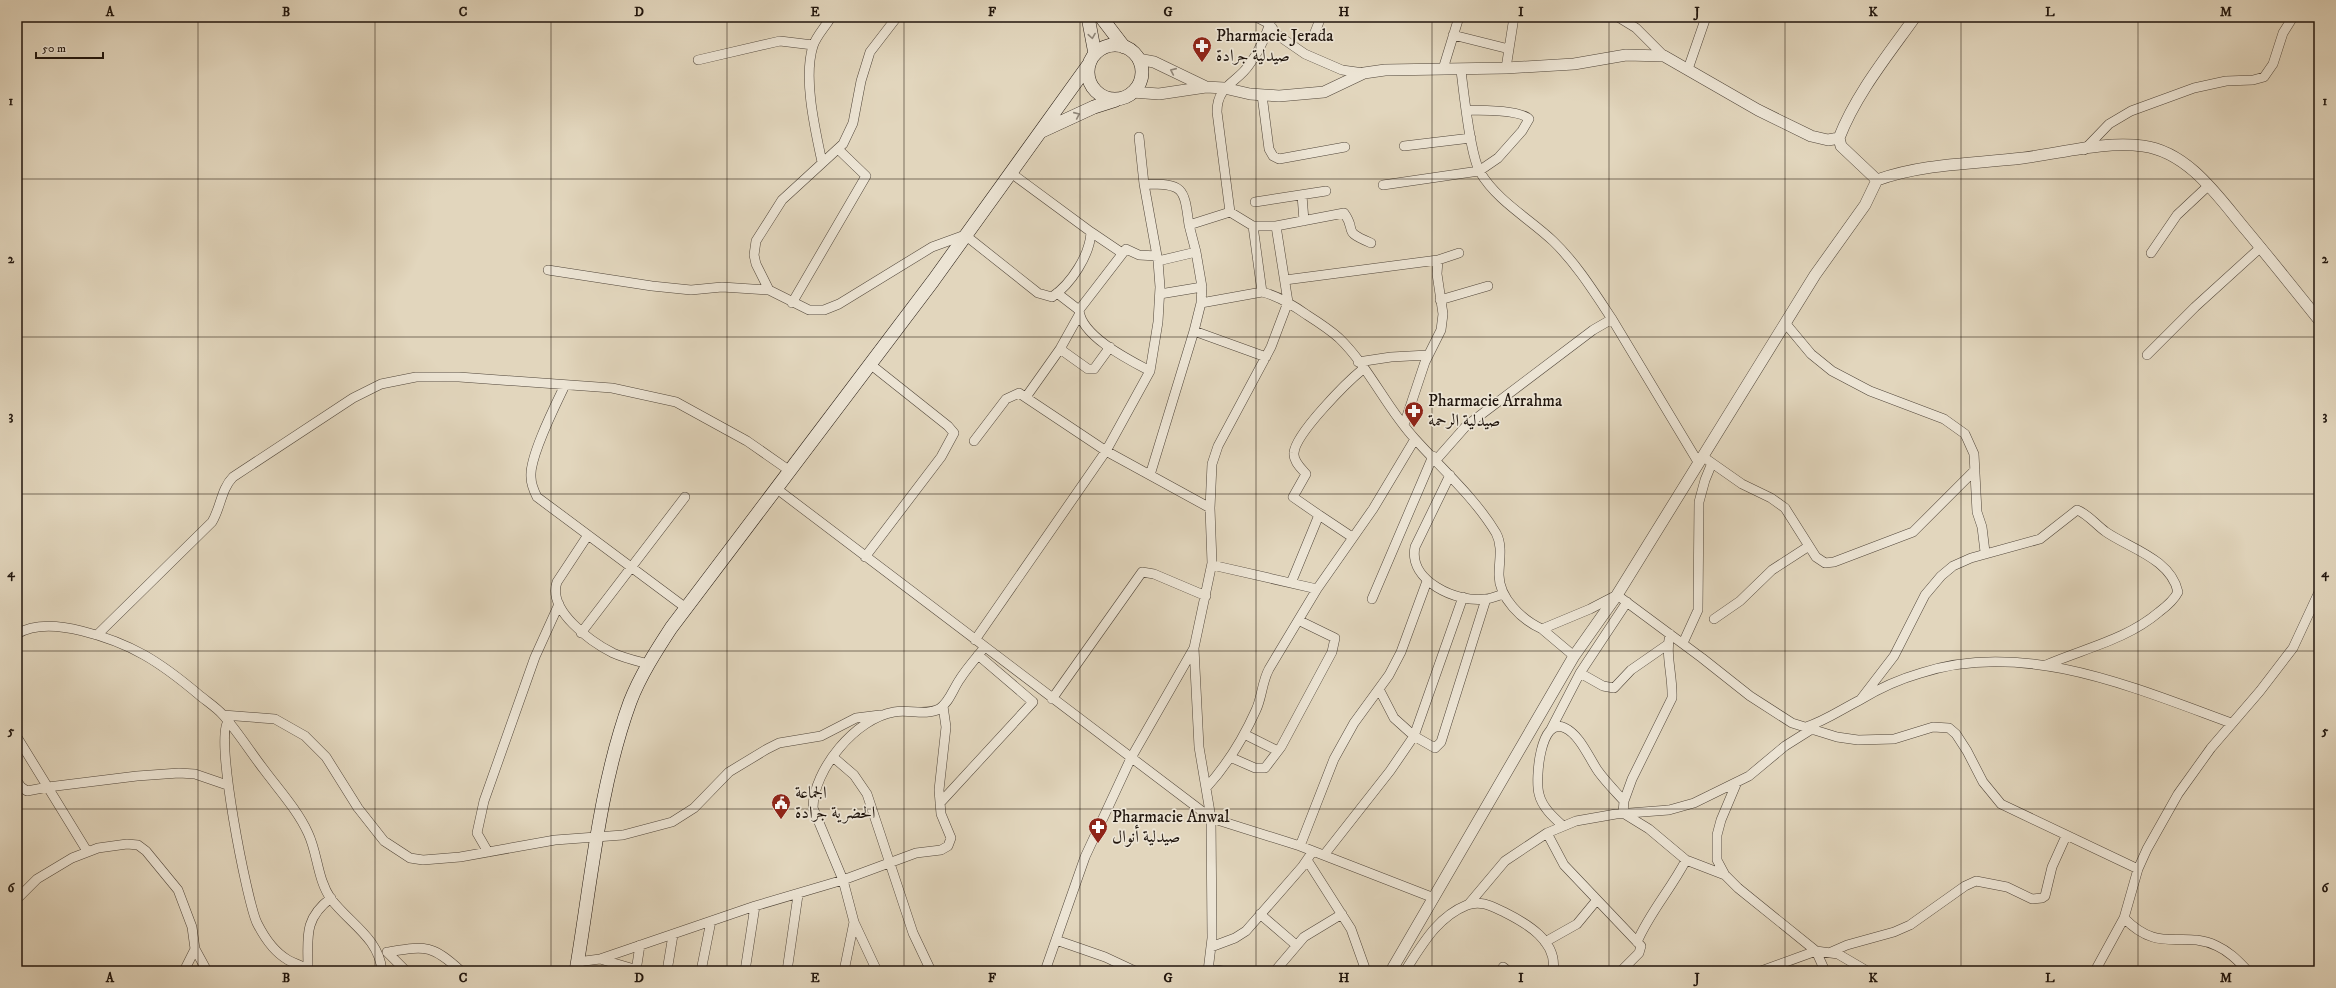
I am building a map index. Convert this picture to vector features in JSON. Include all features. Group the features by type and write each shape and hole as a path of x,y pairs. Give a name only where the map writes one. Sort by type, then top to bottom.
{"main road":[{"path":"1088,17 1092,59 1089,80 1097,93 1112,99 1120,98"},
{"path":"1042,131 1094,107 1132,92 1141,77 1138,59 1132,52 1124,47 1102,17"},
{"path":"577,966 598,836 615,750 630,701 648,664 686,608 777,490 1012,173 1092,59 1108,46 1124,47"}],"street":[{"path":"822,162 812,118 810,95 813,45 831,17"},
{"path":"769,290 756,264 754,255 756,241 782,200 843,144 853,124 861,80 870,52 897,17"},
{"path":"1256,17 1271,21"},
{"path":"1315,32 1320,17"},
{"path":"1443,69 1459,17"},
{"path":"1506,68 1514,17"},
{"path":"1618,17 1636,28 1664,56 1758,110 1811,136 1828,140 1839,138"},
{"path":"1634,17 1636,28"},
{"path":"1688,69 1706,17"},
{"path":"1877,180 1841,146 1839,138 1848,119 1880,65 1915,17"},
{"path":"2084,150 2109,124 2131,111 2194,88 2226,81 2253,80 2264,77 2273,64 2283,33 2293,17"},
{"path":"1271,21 1276,34 1292,48 1342,70 1364,73 1406,69 1443,69 1461,71 1574,64 1626,55 1664,56"},
{"path":"1230,212 1217,105 1224,88 1239,77 1251,64 1271,21"},
{"path":"1453,35 1509,49"},
{"path":"698,60 780,41 813,45"},
{"path":"1138,59 1154,62 1206,87"},
{"path":"1461,71 1471,138 1479,171 1523,218 1552,240 1566,255 1612,318 1700,459 1712,463 1742,484 1771,498 1786,508 1809,546 1821,560 1834,562 1902,538 1923,525 1975,470"},
{"path":"1132,92 1159,94 1206,87 1280,96 1324,92 1364,73"},
{"path":"1262,95 1269,149 1273,156 1279,160 1345,147"},
{"path":"1383,185 1479,171 1498,158 1522,131 1529,119 1526,116 1502,112 1467,110"},
{"path":"975,640 1106,451 1150,370 1155,349 1160,294 1157,258 1144,184 1139,137"},
{"path":"1404,146 1471,138"},
{"path":"1391,971 1574,656 1617,595 1815,275 1865,205 1877,180 1915,168 2084,150 2097,146 2143,146 2163,151 2196,174 2208,186 2261,247 2319,320"},
{"path":"792,303 866,176 838,149"},
{"path":"1012,173 1091,232 1122,253"},
{"path":"1144,184 1168,186 1182,191 1185,197 1189,225 1196,252 1202,287 1201,302 1194,331 1150,475"},
{"path":"2151,254 2177,215 2208,186"},
{"path":"1255,202 1302,196 1326,191"},
{"path":"1302,196 1304,220"},
{"path":"1189,225 1230,212 1253,226 1276,226 1344,213 1348,218 1350,232 1354,236 1371,243"},
{"path":"1253,226 1262,292"},
{"path":"1224,971 1209,970 1211,947 1212,818 1199,747 1194,648 1212,565 1210,508 1212,464 1218,446 1266,357 1288,302 1276,226"},
{"path":"548,270 652,286 691,290 735,287 769,290 792,303 809,310 824,310 839,304 932,247 965,235 1038,293 1047,297 1058,293 1087,253 1091,232"},
{"path":"2147,355 2195,307 2261,247"},
{"path":"1026,397 1060,349 1079,312 1126,249 1139,255 1157,258 1196,252"},
{"path":"1285,280 1438,260 1459,253"},
{"path":"1404,425 1428,355 1441,330 1443,314 1437,274 1438,260"},
{"path":"1440,300 1488,286"},
{"path":"1160,294 1202,287"},
{"path":"1201,302 1262,292 1288,302 1339,339 1415,439 1450,475 1482,512 1497,535 1500,545 1499,576 1503,594 1526,621 1542,629 1574,656"},
{"path":"1058,293 1079,312 1082,322 1110,347 1131,361 1150,370"},
{"path":"1372,599 1434,458 1466,426 1593,330 1612,318"},
{"path":"1786,324 1811,354 1832,371 1863,388 1936,415 1955,426 1965,434 1971,444 1975,470 1977,512 1982,527 1985,552"},
{"path":"1194,331 1266,357"},
{"path":"1060,349 1088,369 1094,369 1110,347"},
{"path":"1352,537 1293,497 1306,474 1295,460 1294,452 1298,442 1360,365 1391,357 1428,355"},
{"path":"865,557 950,445 954,433 948,426 870,364"},
{"path":"97,635 212,522 219,507 225,486 233,477 353,398 381,384 416,377 459,377 612,388 676,402 747,441 790,471"},
{"path":"565,385 545,429 530,475 534,490 541,502 632,567 686,608"},
{"path":"974,441 1006,399 1019,393 1106,451 1210,508"},
{"path":"1206,788 1230,757 1244,734 1256,709 1263,681 1269,669 1300,621 1318,589 1352,537 1373,509 1415,439"},
{"path":"1683,643 1698,610 1699,502 1704,480 1712,463"},
{"path":"1450,475 1429,514 1415,548 1414,561 1428,581 1463,597 1486,600 1503,594"},
{"path":"777,490 975,640 981,652 1033,702 940,803"},
{"path":"581,633 685,497"},
{"path":"1861,699 1894,656 1925,595 1932,586 1953,566 1985,552 2027,544 2040,539 2077,510 2085,514 2115,538 2149,556 2177,586 2178,592 2175,597 2140,627 2114,640 2046,665"},
{"path":"1291,583 1319,515"},
{"path":"588,535 554,589 559,604 581,633 613,653 648,664"},
{"path":"1714,619 1740,602 1772,570 1809,546"},
{"path":"1212,565 1318,589"},
{"path":"1052,699 1142,572 1154,574 1206,596"},
{"path":"1300,846 1334,759 1354,723 1379,689 1401,652 1428,581"},
{"path":"2096,971 2124,918 2138,869 2178,794 2207,753 2260,691 2293,648 2319,592"},
{"path":"1617,595 1683,643 1772,712 1792,723 1837,737 1880,740 1894,739 1933,727 1948,728 1956,734 1968,751 1983,782 2002,804 2066,836 2138,869"},
{"path":"1542,629 1590,609 1617,595"},
{"path":"1324,855 1390,771 1414,736 1463,597"},
{"path":"1379,689 1394,718 1414,736 1432,747 1439,746 1486,600"},
{"path":"1562,825 1544,805 1539,795 1537,782 1539,760 1550,731 1580,673 1627,602"},
{"path":"488,852 477,833 482,809 535,657 559,604"},
{"path":"1230,757 1261,769 1266,768 1278,751 1335,644 1335,638 1331,635 1300,621"},
{"path":"17,634 36,628 64,627 97,635 150,656 172,672 225,718 293,808 308,833 322,882 331,898 366,935 378,953 382,971"},
{"path":"1623,813 1624,801 1632,779 1672,698 1672,683 1667,645 1670,634"},
{"path":"1580,673 1604,686 1614,688 1631,670 1667,645"},
{"path":"1045,971 1085,857 1131,758 1194,648"},
{"path":"225,718 275,719 305,736 326,757 358,808 384,841 410,858 423,860 460,857 555,840 623,835 679,819 694,808 729,772 779,743 821,736 856,718 907,710 928,712 943,706 960,679 981,652"},
{"path":"981,652 1052,699 1212,818 1300,846 1434,898"},
{"path":"1405,971 1441,921 1468,905 1505,861 1546,832 1562,825 1623,813 1669,810 1711,796 1748,776 1809,728 1861,699 1920,673 1952,664 2014,661 2046,665 2146,692 2231,724"},
{"path":"577,966 600,960 755,906 798,895 923,851 941,850 948,846 950,833 941,814 939,790 946,727 943,706"},
{"path":"877,971 854,922 843,880 813,808 813,796 833,757 855,731 880,714"},
{"path":"225,718 223,730 227,785 249,900 257,923 273,948 280,955 308,971 308,928 315,913 331,898"},
{"path":"1550,731 1559,726 1570,731 1599,771 1624,801"},
{"path":"1244,734 1278,751"},
{"path":"17,737 86,852"},
{"path":"833,757 863,785 872,804 913,933 931,971"},
{"path":"17,781 21,787 27,791 137,776 179,773 195,774 227,785"},
{"path":"1737,782 1721,820 1717,835 1717,860 1725,875 1738,888 1816,951 1825,971"},
{"path":"1623,813 1649,829 1686,860 1725,875"},
{"path":"1546,832 1564,865 1596,901 1641,946 1640,951 1622,971"},
{"path":"1761,971 1816,951 1831,952 1905,927 1965,886 1976,881 2007,887 2032,899 2042,898 2045,896 2052,867 2066,836"},
{"path":"17,899 37,879 86,852 127,844 138,845 146,850 178,890 192,927 195,949 207,971"},
{"path":"1211,947 1234,938 1246,931 1313,851"},
{"path":"1307,860 1342,914 1358,945 1366,971"},
{"path":"1637,942 1650,914 1670,890 1686,860"},
{"path":"787,971 798,895"},
{"path":"1545,942 1577,924 1596,901"},
{"path":"1468,905 1485,903 1519,918 1545,942 1553,957 1553,971"},
{"path":"745,971 755,906"},
{"path":"1260,914 1296,945"},
{"path":"1275,971 1296,945 1315,929 1342,914"},
{"path":"2124,918 2134,928 2146,936 2162,940 2202,942 2216,945 2230,953 2248,971"},
{"path":"700,971 711,921"},
{"path":"844,971 854,922"},
{"path":"667,971 672,935"},
{"path":"1056,940 1106,957 1135,971"},
{"path":"600,960 638,971 640,945"},
{"path":"406,971 387,952 413,947 431,949 446,957 461,971"},
{"path":"184,971 195,949"},
{"path":"1831,952 1867,971"}],"place":[{"name":"Pharmacie Jerada صيدلية جرادة","path":"1202,63"},
{"name":"Pharmacie Arrahma صيدلية الرحمة","path":"1414,428"},
{"name":"الجماعة الحضرية جرادة","path":"781,820"},
{"name":"Pharmacie Anwal صيدلية أنوال","path":"1098,844"}]}
